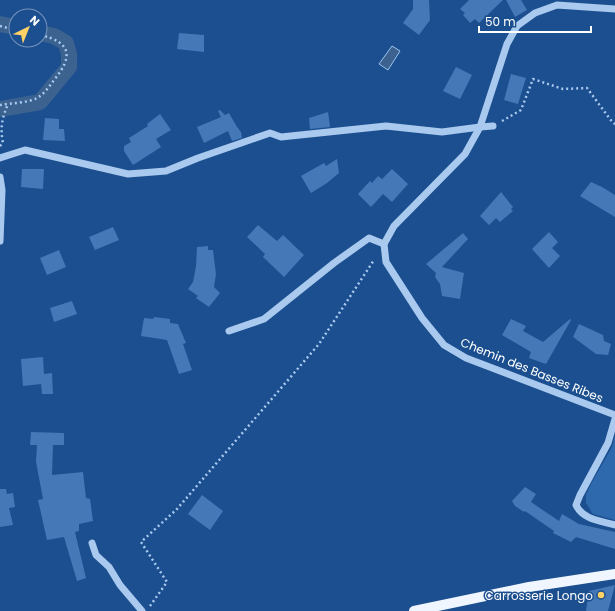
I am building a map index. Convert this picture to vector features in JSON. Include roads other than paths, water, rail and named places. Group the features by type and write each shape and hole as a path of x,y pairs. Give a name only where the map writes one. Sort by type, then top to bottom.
{"main road":[{"path":"414,611 529,587 615,574"}],"street":[{"path":"229,331 264,319 334,263 369,238 384,244 394,226 465,154 480,127 507,44 517,26 535,13 557,5 615,9"},
{"path":"0,158 24,150 128,174 166,172 198,158 270,132 281,137 386,126 442,132 493,126"},
{"path":"0,177 2,190 0,241"},
{"name":"Chemin des Basses Ribes","path":"384,244 386,262 422,318 444,345 466,358 615,415"},
{"path":"615,419 608,443 580,495 576,506 580,513 590,518 615,525"},
{"path":"92,543 96,555 109,567 120,585 142,611"}],"waterway":[{"path":"0,24 8,26"},
{"path":"0,109 40,102 69,67 69,54 66,43 54,36 48,35"}],"place":[{"name":"Carrosserie Longo","path":"601,595"}]}
